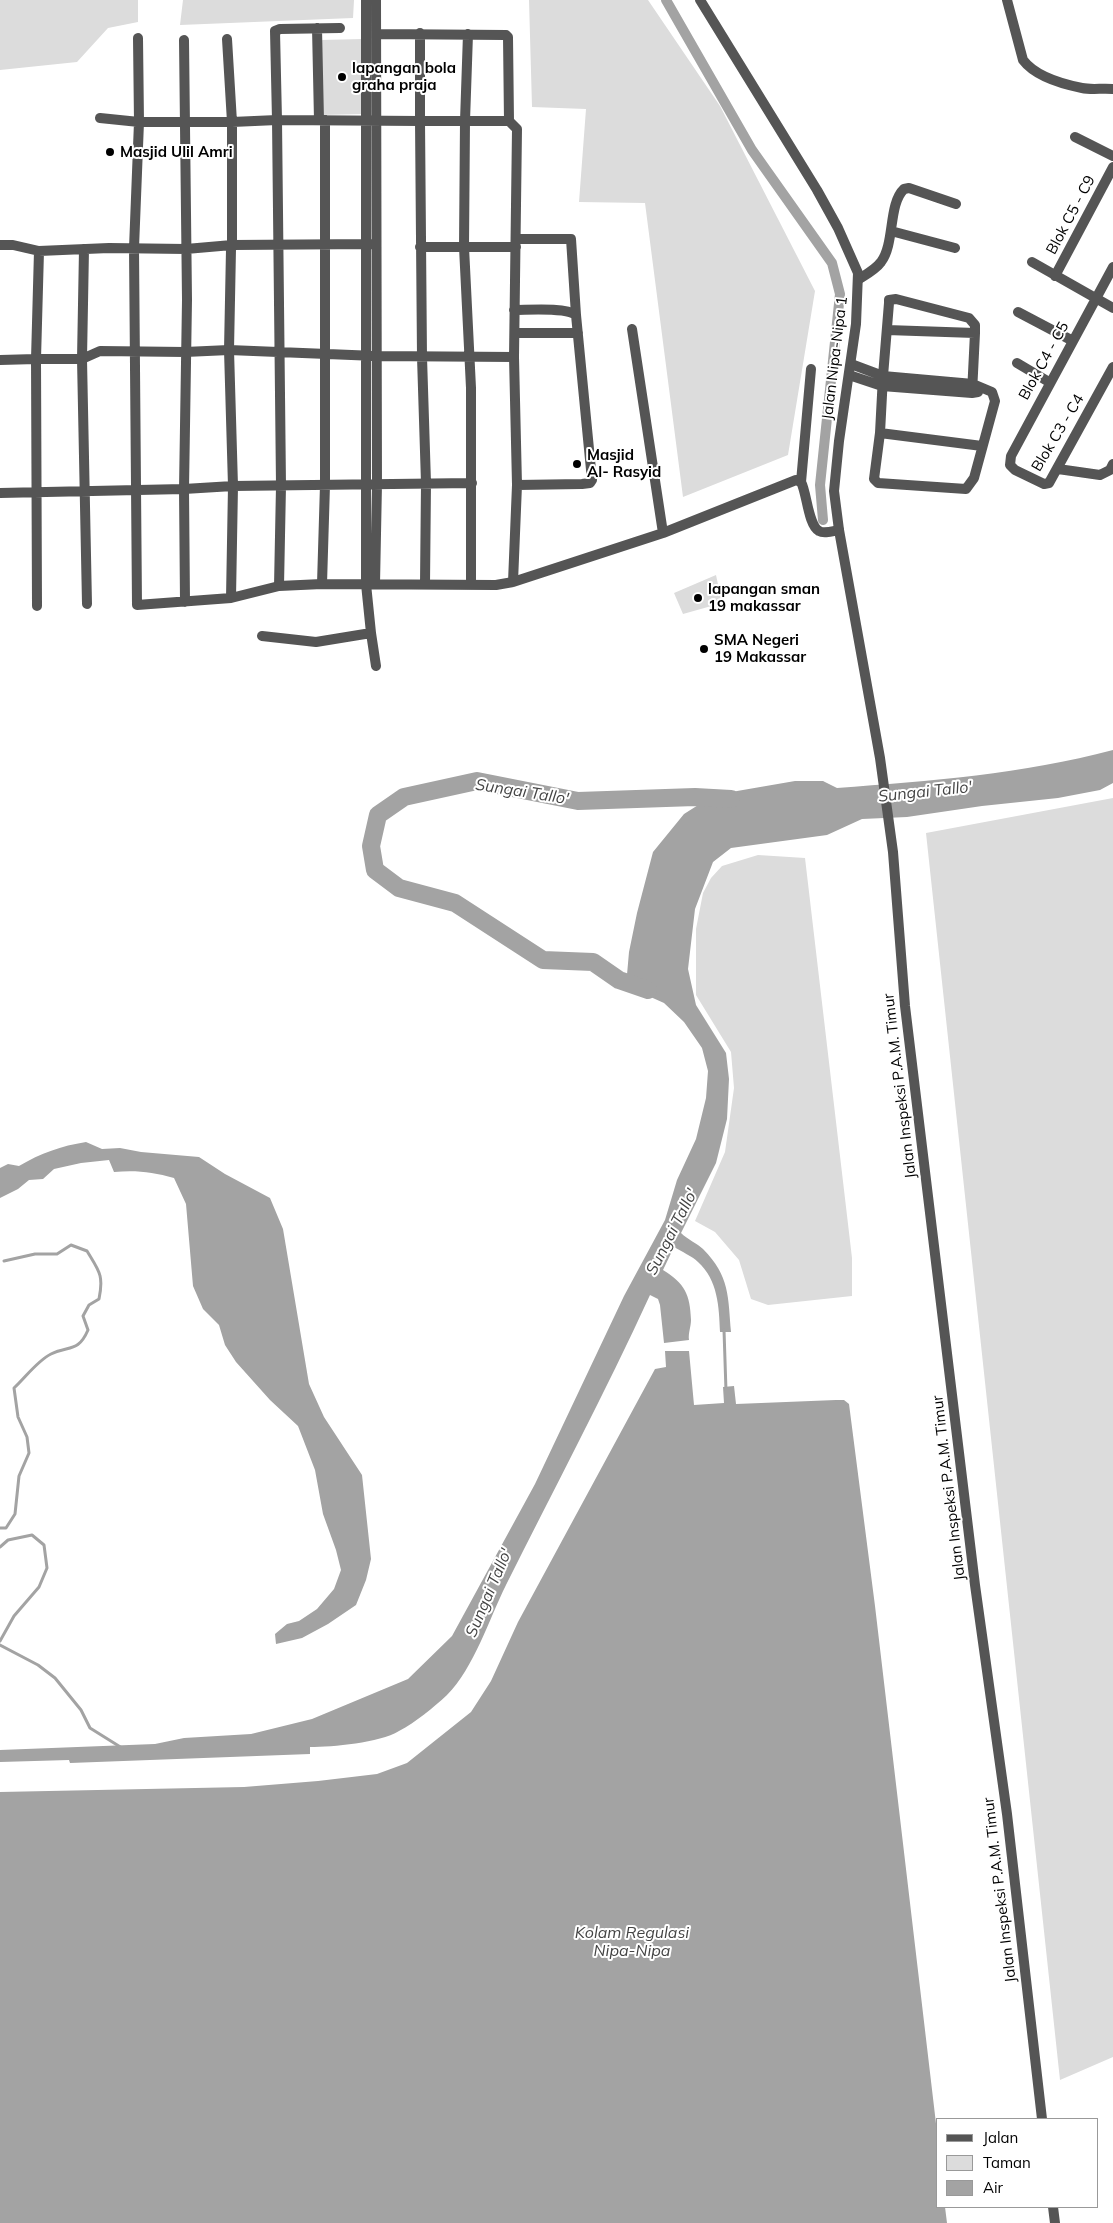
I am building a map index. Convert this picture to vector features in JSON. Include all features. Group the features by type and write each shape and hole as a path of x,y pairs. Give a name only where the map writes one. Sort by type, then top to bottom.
{"street":[{"path":"366,0 366,121 372,244"},
{"path":"376,0 377,121 372,244 370,633 376,666"},
{"name":"Jalan Nipa-Nipa 1","path":"700,0 817,190 854,260 859,279 851,364 834,491 839,530 880,758"},
{"path":"1007,0 1023,60 1035,73 1083,88 1113,88"},
{"path":"318,28 325,245 325,485 322,584"},
{"path":"279,586 281,486 275,31 280,29 340,28"},
{"path":"420,33 420,247 426,483 425,584"},
{"path":"377,34 502,34 508,37 509,121"},
{"path":"468,34 464,246 470,358 471,585"},
{"path":"138,38 139,122 134,248 137,605 230,598 279,586 322,584 496,585 513,582 663,532 790,481 801,482"},
{"path":"227,39 232,122 232,247 229,350 233,486 230,598"},
{"path":"184,40 186,123 185,602"},
{"path":"100,118 139,122 186,123 277,120 509,121 515,125 518,135 514,310 517,485 513,582"},
{"path":"1075,137 1113,156"},
{"name":"Blok C5 - C9","path":"1055,276 1113,167"},
{"path":"859,279 881,263 898,197 904,189 909,188 956,204"},
{"path":"891,230 954,248"},
{"path":"420,247 571,239 576,315 592,482 582,484 517,485"},
{"path":"0,245 12,245 39,251 372,244"},
{"path":"84,249 82,359 87,604"},
{"path":"37,606 36,360 39,251"},
{"path":"1032,262 1113,308"},
{"name":"Blok C4 - C5","path":"1015,470 1010,465 1010,456 1113,267"},
{"path":"849,375 882,381 983,390 992,392 995,398 974,478 966,489 878,483 874,479 880,433 882,381 889,303 891,299 969,318 975,325 972,389"},
{"path":"514,310 572,312 576,315"},
{"path":"1018,312 1073,341"},
{"path":"632,329 663,532"},
{"path":"887,330 975,333"},
{"path":"515,333 578,333"},
{"path":"0,360 82,359 100,351 186,352 229,350 325,355 514,357"},
{"path":"1017,363 1049,382"},
{"path":"851,364 882,381"},
{"name":"Blok C3 - C4","path":"1015,470 1044,484 1049,483 1113,367"},
{"path":"811,369 801,482 816,529 819,532 839,530"},
{"path":"880,433 982,446"},
{"path":"1058,469 1100,476 1110,470 1113,464"},
{"path":"0,493 184,489 233,486 472,483"},
{"path":"262,636 316,642 370,633"},
{"name":"Jalan Inspeksi P.A.M. Timur","path":"880,758 893,852 905,1006 975,1585 1007,1814 1042,2118"},
{"path":"1053,2208 1055,2223"}],"green space":[{"path":"0,0 138,0 138,22 108,28 77,62 0,70"},
{"path":"183,0 354,0 353,18 180,25"},
{"path":"529,0 648,0 720,106 815,291 788,455 683,497 645,203 579,202 586,109 532,107"},
{"name":"lapangan bola graha praja","path":"363,39 364,114 321,115 320,40"},
{"name":"lapangan sman 19 makassar","path":"716,575 722,603 683,614 674,593"},
{"path":"1113,798 1113,2057 1060,2080 926,833"},
{"path":"758,855 805,858 852,1258 852,1296 768,1305 751,1299 739,1260 715,1232 695,1221 725,1152 734,1088 731,1052 696,995 696,929 703,893 711,878 722,866"}],"water":[{"path":"1113,750 1113,783 1100,790 1058,798 982,806 907,817 862,819 827,835 731,848 713,862 695,909 688,969 696,1005 726,1053 729,1079 727,1119 716,1163 681,1233 703,1249 718,1268 728,1297 731,1332 720,1332 716,1294 705,1269 693,1258 674,1247 663,1270 677,1280 688,1296 691,1320 689,1340 664,1343 660,1305 658,1299 650,1295 506,1585 473,1657 457,1684 442,1700 412,1723 390,1735 356,1744 310,1747 310,1754 70,1763 69,1760 0,1762 0,1750 155,1744 184,1738 251,1734 312,1719 408,1679 452,1636 535,1484 624,1296 665,1220 677,1180 696,1139 706,1098 708,1071 702,1048 684,1022 664,1003 626,986 629,952 653,852 684,814 714,795 795,781 823,781 837,788 941,779 1011,771"},
{"path":"86,1142 102,1149 120,1148 141,1152 199,1157 225,1174 270,1198 283,1229 309,1384 324,1417 362,1475 371,1559 366,1580 356,1605 328,1624 302,1638 276,1644 275,1634 287,1624 299,1621 317,1609 334,1589 341,1570 323,1514 315,1470 298,1426 270,1400 236,1362 225,1345 219,1325 203,1309 193,1286 186,1204 174,1178 144,1172 114,1172 109,1160 81,1163 54,1169 43,1179 29,1180 18,1189 0,1198 0,1168 8,1164 19,1166 51,1151"},
{"name":"Kolam Regulasi Nipa-Nipa","path":"665,1351 689,1351 694,1405 724,1403 723,1387 734,1386 736,1404 844,1400 849,1404 875,1606 936,2124 936,2208 945,2208 947,2223 0,2223 0,1792 244,1787 377,1774 407,1763 471,1712 491,1681 518,1622 655,1369 666,1367"}],"waterway":[{"path":"666,0 752,150 832,263 840,294 820,485 823,520"},
{"name":"Sungai Tallo'","path":"648,990 619,980 593,962 543,960 455,903 399,888 375,870 371,846 378,815 404,797 477,781 578,801 695,797 731,799"},
{"path":"0,1528 6,1528 15,1514 19,1476 29,1453 27,1437 18,1417 14,1388 46,1357 81,1342 88,1330 83,1316 89,1305 99,1299 101,1284 97,1269 87,1251 71,1245 57,1254 35,1254 4,1261"},
{"path":"724,1330 726,1391"},
{"path":"0,1547 8,1540 32,1535 44,1545 47,1568 39,1587 14,1616 0,1641"},
{"name":"Sungai Tallo'","path":"0,1645 38,1665 55,1678 81,1710 90,1728 122,1748"}],"place":[{"name":"lapangan bola graha praja","path":"342,77"},
{"name":"Masjid Ulil Amri","path":"110,152"},
{"name":"Masjid Al- Rasyid","path":"577,464"},
{"name":"lapangan sman 19 makassar","path":"698,598"},
{"name":"SMA Negeri 19 Makassar","path":"704,649"}]}
